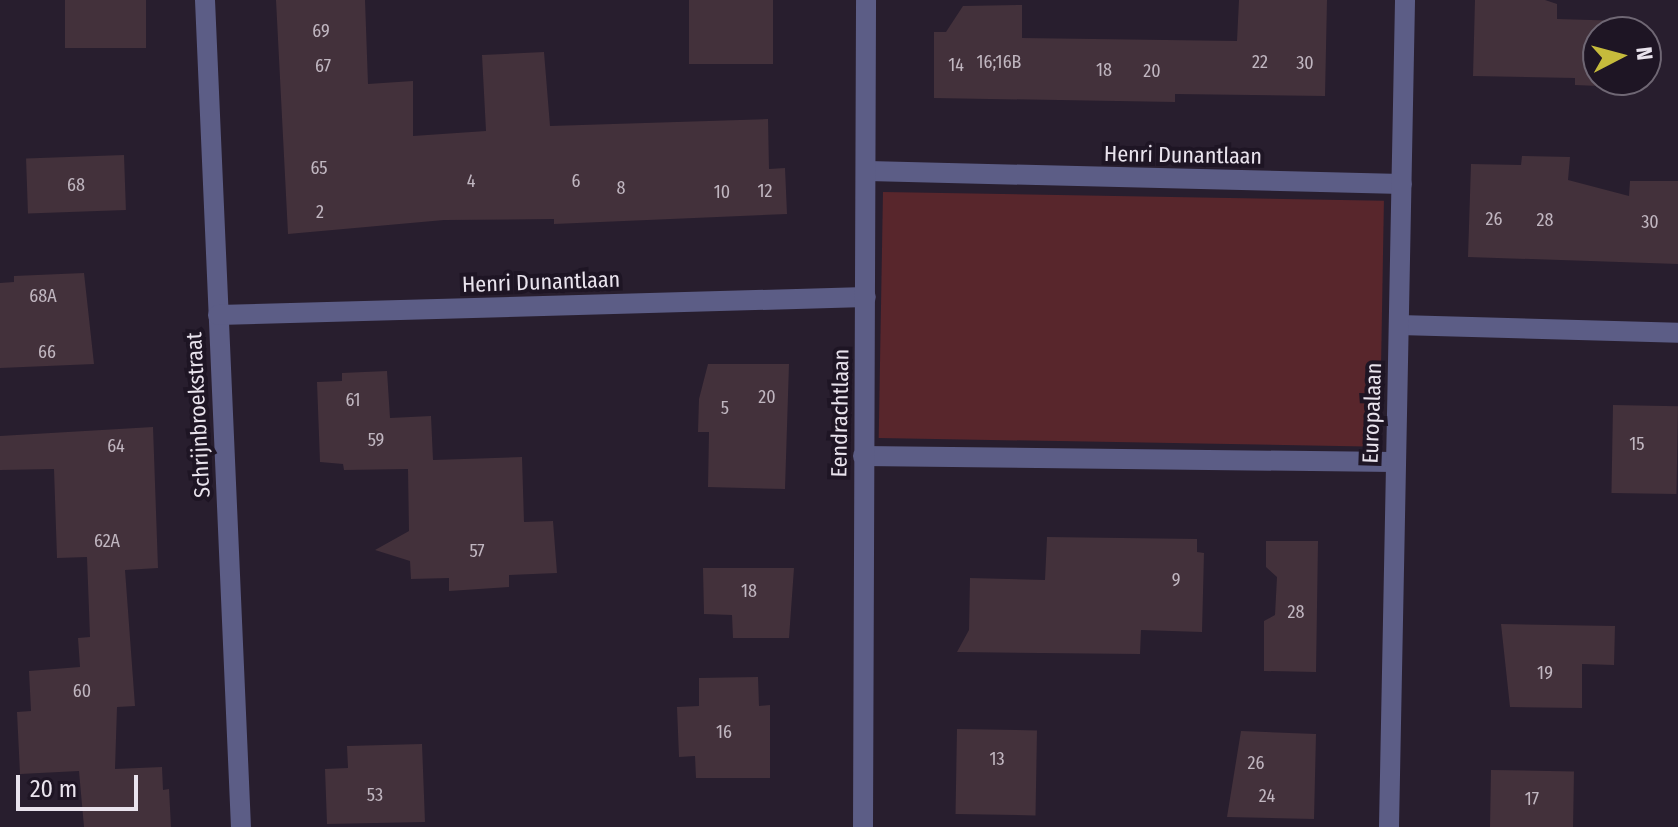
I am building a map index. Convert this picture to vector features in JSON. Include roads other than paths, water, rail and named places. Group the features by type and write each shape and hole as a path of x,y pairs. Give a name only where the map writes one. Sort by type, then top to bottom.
{"street":[{"name":"Schrijnbroekstraat","path":"205,0 241,827"},
{"name":"Eendrachtlaan","path":"863,827 863,456 868,171 866,0"},
{"name":"Europalaan","path":"1389,827 1405,0"},
{"name":"Henri Dunantlaan","path":"868,171 1402,184"},
{"name":"Henri Dunantlaan","path":"218,315 866,297"},
{"path":"1399,325 1678,333"},
{"path":"863,456 1394,462"}]}
